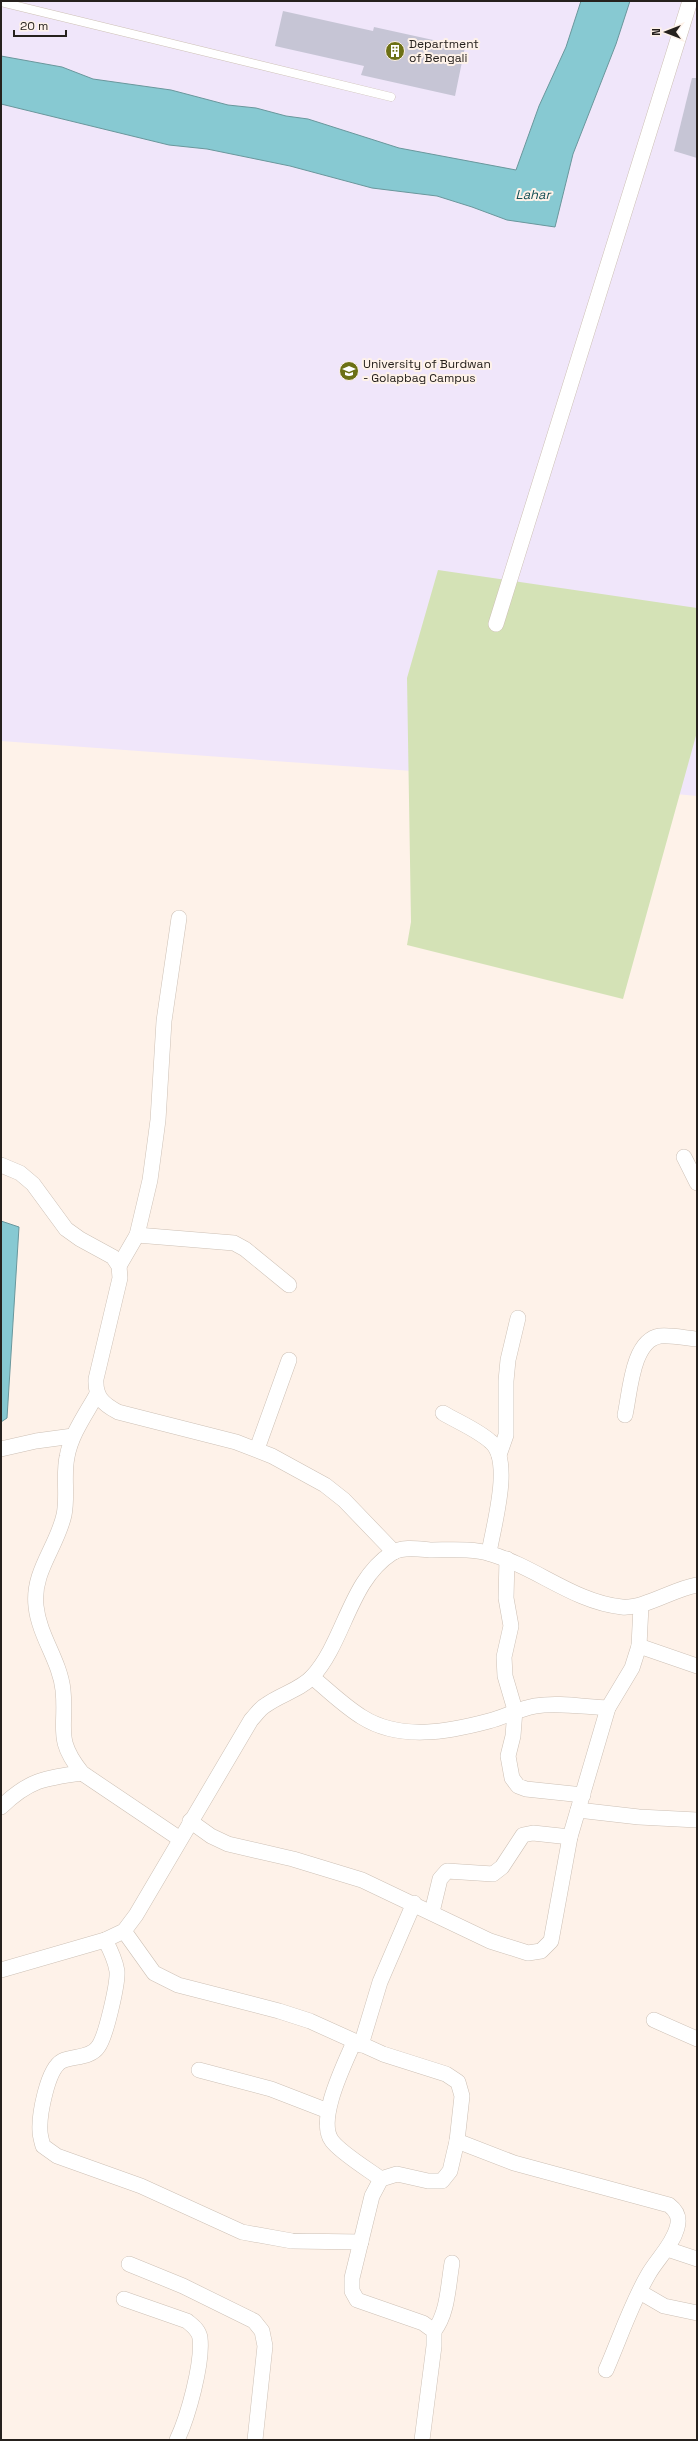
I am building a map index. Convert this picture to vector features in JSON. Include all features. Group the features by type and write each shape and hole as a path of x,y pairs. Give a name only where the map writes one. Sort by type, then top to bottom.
{"street":[{"path":"496,624 690,1"},
{"path":"119,1266 137,1235 150,1180 158,1120 163,1028 179,918"},
{"path":"684,1157 697,1183"},
{"path":"1,1165 20,1173 33,1184 66,1229 80,1239 113,1257 119,1266 120,1278 96,1379 97,1394 105,1405 118,1412 257,1449 325,1485 344,1500 394,1552"},
{"path":"137,1235 234,1243 245,1249 289,1285"},
{"path":"499,1455 506,1434 506,1381 508,1360 518,1318"},
{"path":"625,1415 638,1353 646,1342 659,1336 697,1339"},
{"path":"257,1449 289,1360"},
{"path":"97,1394 73,1436 67,1457 64,1513 58,1533 40,1570 35,1594 36,1608 59,1669 63,1690 63,1741 69,1757 82,1773 180,1839"},
{"path":"443,1413 491,1442 499,1455 502,1474 489,1553"},
{"path":"1,1449 36,1441 73,1436"},
{"path":"1,1970 105,1940 124,1930 136,1915 190,1821 251,1720 265,1705 300,1687 312,1677 327,1657 350,1606 379,1562 394,1552 409,1549 489,1553 507,1559 586,1598 623,1607 641,1606 670,1592 697,1585"},
{"path":"507,1559 506,1598 511,1626 504,1657 505,1676 515,1710 513,1736 508,1756 512,1778 518,1786 583,1794"},
{"path":"190,1821 211,1836 228,1844 293,1859 362,1880 414,1903 490,1941 528,1952 541,1951 551,1941 570,1838 608,1708 632,1668 639,1646 641,1606"},
{"path":"639,1646 697,1666"},
{"path":"312,1677 362,1717 382,1727 415,1732 454,1730 494,1720 515,1710 537,1706 608,1708"},
{"path":"1,1807 24,1787 48,1778 82,1773"},
{"path":"578,1810 639,1817 697,1820"},
{"path":"432,1912 440,1879 447,1871 493,1874 502,1867 523,1835 533,1833 570,1838"},
{"path":"381,2179 332,2141 328,2128 328,2111 358,2043 380,1982 414,1903"},
{"path":"124,1930 154,1974 178,1985 279,2011 310,2021 358,2043 446,2074 458,2082 462,2096 457,2141 450,2172 442,2180 428,2181 397,2174 381,2179 372,2196 352,2278 352,2291 357,2300 423,2323 434,2331"},
{"path":"105,1940 114,1956 117,1973 106,2031 98,2048 88,2055 74,2056 60,2062 53,2072 42,2105 40,2132 43,2146 57,2156 142,2186 242,2232 292,2241 361,2242"},
{"path":"654,2020 697,2039"},
{"path":"200,2070 272,2089 328,2111"},
{"path":"457,2141 514,2163 669,2205 676,2210 678,2216 677,2228 667,2249 648,2274 606,2370"},
{"path":"667,2249 697,2259"},
{"path":"422,2440 434,2346 434,2331 441,2322 452,2263"},
{"path":"129,2264 182,2286 254,2321 262,2331 265,2346 255,2440"},
{"path":"640,2292 664,2306 697,2313"},
{"path":"124,2299 187,2321 196,2328 200,2338 196,2378 177,2440"}],"lane":[{"path":"1,2 391,96"}],"shaded area":[{"name":"University of Burdwan - Golapbag Campus","path":"1,1 697,1 697,796 508,778 1,741"}],"green space":[{"path":"438,570 697,608 697,732 623,999 407,945 411,922 407,678"}],"water":[{"name":"Lahar","path":"581,1 630,1 616,44 573,154 555,227 507,220 437,196 372,188 290,166 207,149 169,145 1,104 1,56 62,67 93,79 171,90 228,105 256,108 286,116 308,119 399,148 516,170 539,106 566,47"},
{"path":"1,1221 19,1227 7,1418 1,1422"}],"building":[{"name":"Department of Bengali","path":"283,11 373,31 374,27 465,47 455,96 361,75 364,66 275,46"},
{"path":"692,78 697,78 697,158 674,151"}],"place":[{"name":"Department of Bengali","path":"395,51"},
{"name":"University of Burdwan - Golapbag Campus","path":"349,371"}]}
